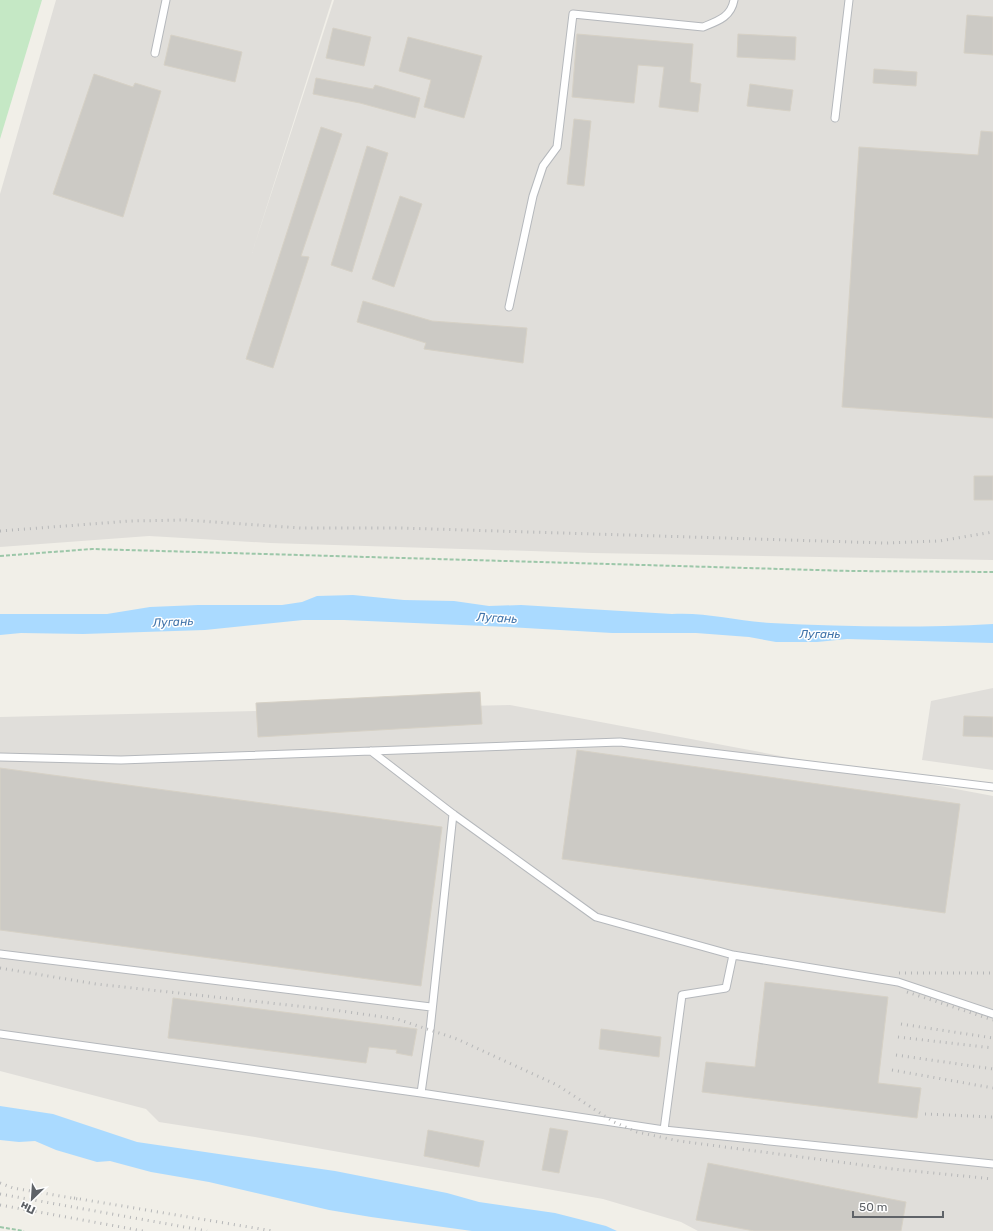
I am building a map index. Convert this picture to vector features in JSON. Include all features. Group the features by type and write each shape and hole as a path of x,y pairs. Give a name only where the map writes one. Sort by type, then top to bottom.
{"lane":[{"path":"155,53 166,0"},
{"path":"509,307 533,196 543,166 557,146 573,14 703,27 720,20 732,9 734,0"},
{"path":"836,118 849,0"},
{"path":"0,757 121,760 620,742 993,786"},
{"path":"371,751 453,814 596,917 733,955 898,982 993,1014"},
{"path":"421,1093 430,1030 431,1007 453,814"},
{"path":"0,954 431,1007"},
{"path":"664,1130 682,994 726,988 733,955"},
{"path":"0,1034 421,1093 664,1130 993,1164"}],"path":[{"path":"0,556 92,549 834,571 993,572"},
{"path":"0,1227 24,1231"}],"shaded area":[{"path":"56,0 332,0 252,253 334,0 993,0 993,560 593,553 270,543 149,536 0,547 0,194"},
{"path":"993,688 993,770 922,760 931,701"},
{"path":"510,705 993,796 993,1231 698,1231 681,1222 603,1199 255,1137 159,1122 146,1109 0,1071 0,717"}],"green space":[{"path":"0,0 42,0 0,139"}],"water":[{"name":"Лугань","path":"353,595 404,600 454,601 489,606 521,605 672,614 697,614 771,623 855,626 993,624 993,643 847,639 817,642 776,642 749,637 696,633 612,633 344,620 303,620 205,630 83,634 21,633 0,635 0,614 107,614 150,607 198,605 282,605 302,602 317,596"},
{"path":"0,1106 53,1114 137,1142 335,1171 447,1193 479,1202 555,1213 606,1226 617,1231 472,1231 329,1210 209,1182 151,1172 110,1161 97,1162 56,1150 35,1141 19,1142 0,1140"}],"building":[{"path":"967,15 993,17 993,55 964,53"},
{"path":"333,28 371,37 364,66 326,58"},
{"path":"577,34 693,44 690,82 701,84 698,112 659,107 664,67 638,65 634,103 572,97"},
{"path":"738,34 796,37 795,60 737,57"},
{"path":"171,35 242,52 235,82 164,65"},
{"path":"408,37 482,56 464,118 424,107 431,80 399,71"},
{"path":"874,69 917,72 916,86 873,83"},
{"path":"94,74 133,87 135,83 161,91 123,217 53,194"},
{"path":"316,78 373,89 375,85 420,98 415,118 360,103 313,94"},
{"path":"750,84 793,90 790,111 747,106"},
{"path":"574,119 591,121 584,186 567,184"},
{"path":"321,127 342,134 301,256 309,257 273,368 246,359"},
{"path":"981,131 993,132 993,418 842,407 859,147 978,155"},
{"path":"367,146 388,153 352,272 331,265"},
{"path":"400,196 422,204 394,287 372,279"},
{"path":"363,301 432,321 527,328 523,363 424,349 426,343 357,322"},
{"path":"974,476 993,476 993,500 974,500"},
{"path":"480,692 482,724 258,737 256,703"},
{"path":"964,716 993,717 993,737 963,736"},
{"path":"577,750 960,804 945,913 562,859"},
{"path":"0,768 442,827 421,986 0,930"},
{"path":"765,982 888,997 878,1083 921,1088 917,1118 702,1092 706,1062 755,1067"},
{"path":"173,998 417,1029 412,1056 396,1053 397,1050 369,1047 366,1063 168,1038"},
{"path":"601,1029 661,1037 659,1057 599,1049"},
{"path":"550,1128 568,1131 559,1173 542,1170"},
{"path":"428,1130 484,1141 479,1167 424,1156"},
{"path":"708,1163 906,1202 901,1231 754,1231 696,1220"}],"railway":[{"path":"0,531 130,521 185,520 301,528 400,528 885,543 939,541 993,532"},
{"path":"0,968 96,984 334,1010 397,1019 457,1039 557,1085 614,1122 637,1132 679,1141 893,1169 993,1179"},
{"path":"899,973 993,973"},
{"path":"907,992 993,1020"},
{"path":"901,1024 993,1038"},
{"path":"898,1037 993,1048"},
{"path":"896,1055 993,1069"},
{"path":"892,1070 993,1088"},
{"path":"925,1114 993,1117"},
{"path":"0,1183 13,1188 78,1199"},
{"path":"0,1194 207,1231"},
{"path":"74,1198 273,1231"},
{"path":"0,1205 143,1231"}]}
